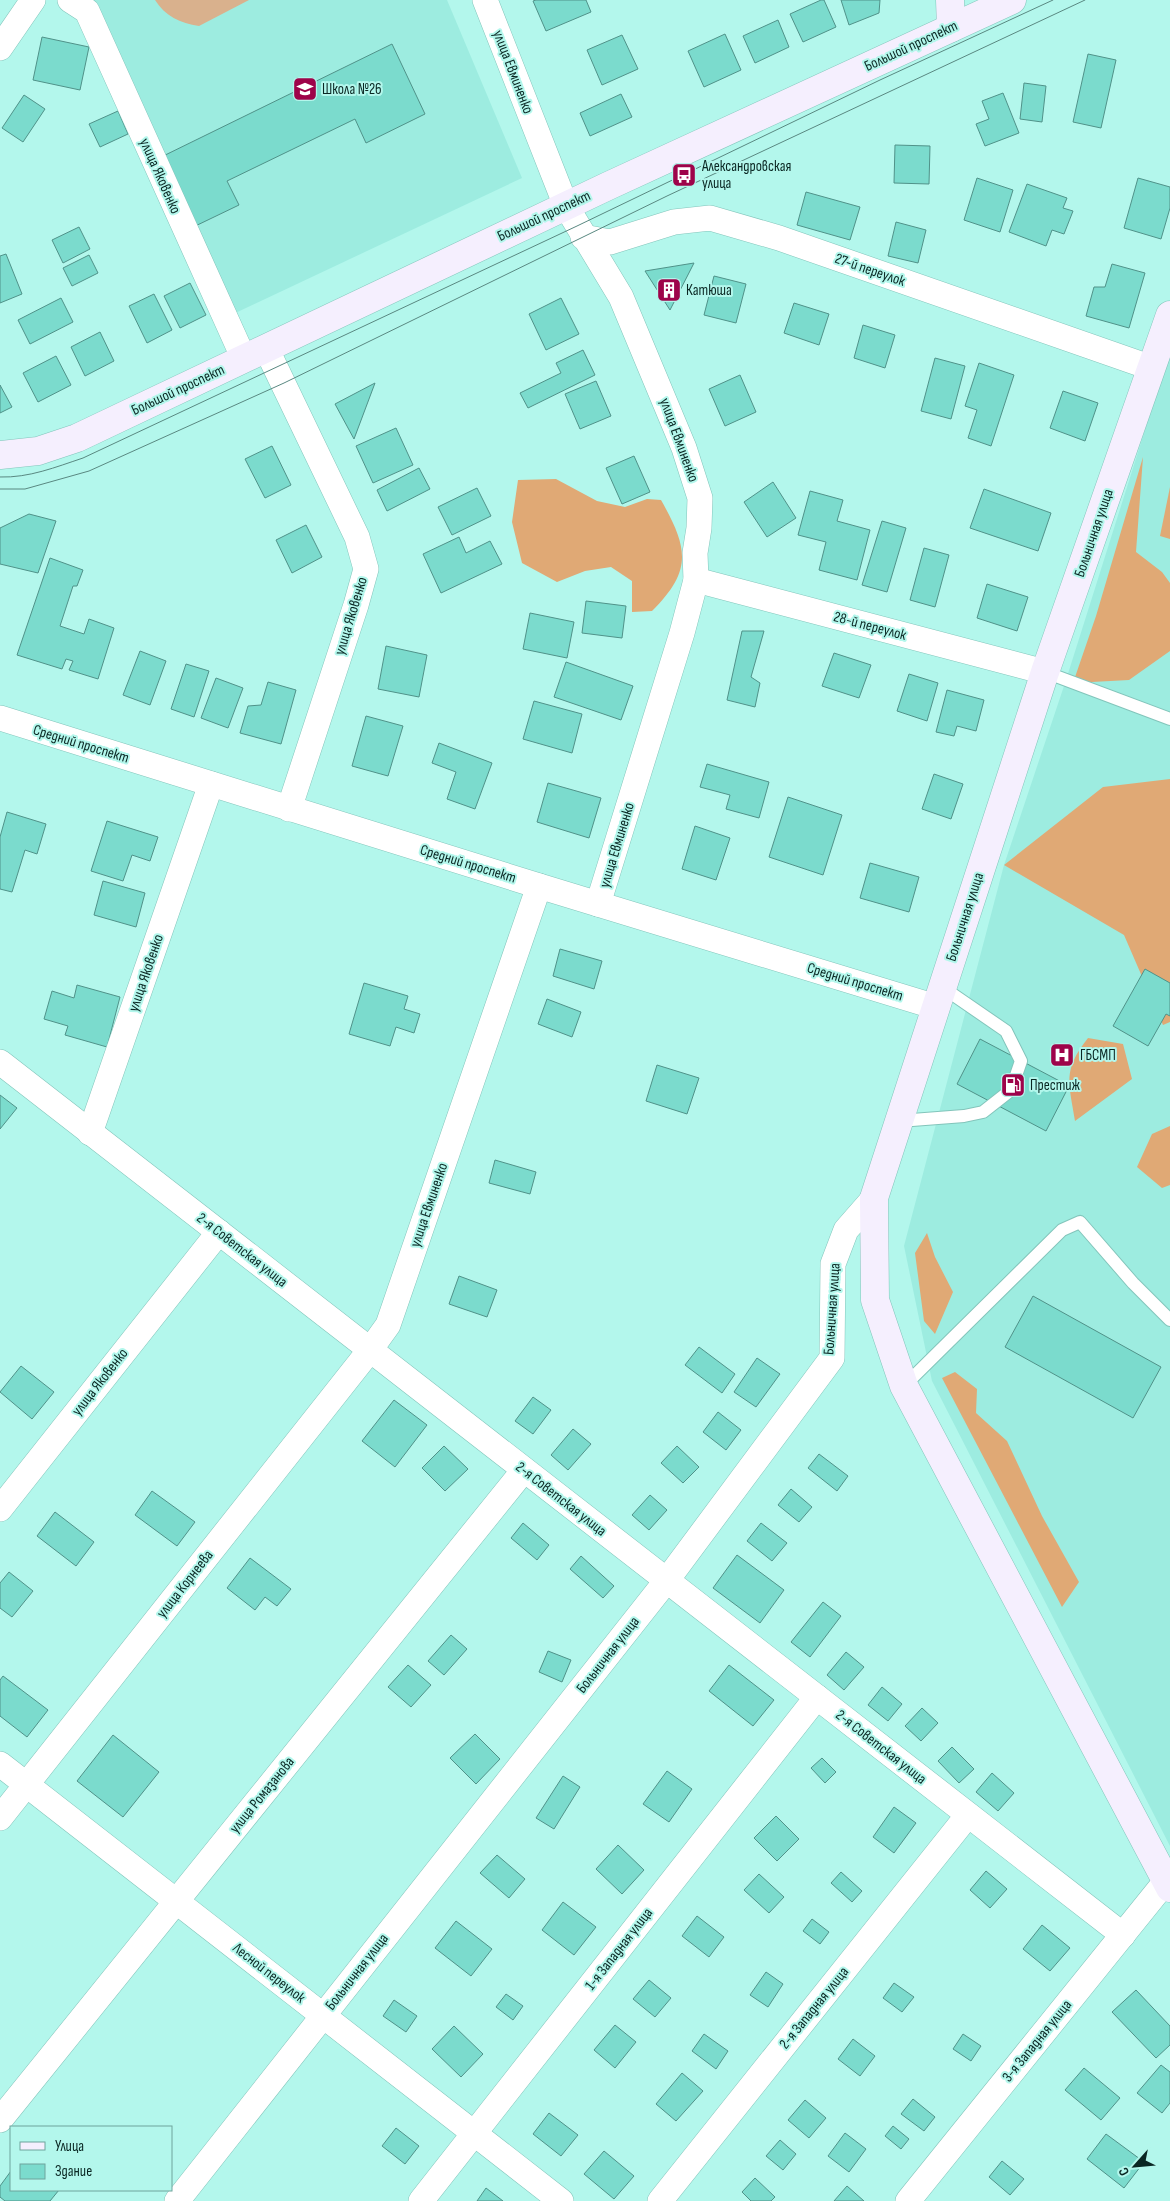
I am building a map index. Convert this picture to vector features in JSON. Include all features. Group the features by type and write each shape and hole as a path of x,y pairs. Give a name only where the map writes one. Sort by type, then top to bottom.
{"main road":[{"path":"950,0 951,28"},
{"name":"Большой проспект","path":"0,456 38,451 77,438 566,206 1012,0"},
{"name":"Больничная улица","path":"874,1198 1045,672 1170,315"},
{"path":"874,1198 875,1300 904,1386 1168,1884"}],"street":[{"path":"0,48 33,0"},
{"name":"улица Яковенко","path":"70,0 87,11 255,353 356,537 366,569 289,809"},
{"name":"улица Евминенко","path":"485,0 566,206 621,297 684,448 700,498 696,580 682,633 598,904"},
{"name":"27-й переулок","path":"583,237 610,242 674,222 710,218 779,238 1152,368"},
{"name":"28-й переулок","path":"696,580 1045,672"},
{"name":"Средний проспект","path":"0,718 598,904 939,997"},
{"name":"улица Яковенко","path":"90,1133 210,784"},
{"name":"улица Евминенко","path":"370,1350 388,1325 539,886"},
{"name":"2-я Советская улица","path":"0,1062 1123,1935"},
{"name":"Больничная улица","path":"177,2201 667,1580 832,1358 833,1264 846,1230 874,1198"},
{"name":"улица Яковенко","path":"0,1508 219,1232"},
{"name":"улица Корнеева","path":"0,1818 370,1350"},
{"name":"улица Ромазанова","path":"0,2120 524,1470"},
{"name":"1-я Западная улица","path":"422,2201 817,1698"},
{"name":"Лесной переулок","path":"0,1764 561,2201"},
{"name":"2-я Западная улица","path":"660,2201 968,1815"},
{"name":"3-я Западная улица","path":"908,2201 1123,1935 1168,1884"}],"lane":[{"path":"1045,672 1170,719"},
{"path":"899,1122 964,1116 983,1112 1011,1090 1021,1061 1006,1031 939,997"},
{"path":"904,1386 1062,1230 1080,1222 1133,1283 1170,1320"}],"shaded area":[{"name":"Школа №26","path":"85,0 447,0 522,178 229,316"},
{"path":"155,0 249,0 199,26 174,18 163,10"},
{"name":"ГБСМП","path":"1170,351 1170,1846 932,1381 904,1246 1004,865 1066,680"},
{"path":"1143,457 1136,552 1162,572 1170,583 1170,651 1129,680 1073,683 1096,616"},
{"path":"556,479 597,501 625,507 647,499 661,500 677,532 682,558 680,571 674,583 652,611 632,612 632,581 611,567 585,571 557,582 522,563 512,522 518,480"},
{"path":"1170,487 1170,539 1160,536"},
{"path":"1170,779 1170,1022 1163,1025 1124,935 1004,865 1103,787"},
{"path":"1088,1038 1123,1044 1132,1079 1075,1121 1070,1086 1071,1068 1074,1059"},
{"path":"1170,1126 1170,1185 1162,1188 1137,1167 1152,1134"},
{"path":"927,1233 935,1257 953,1292 935,1334 924,1321 915,1253"},
{"path":"955,1372 977,1389 976,1413 1007,1441 1042,1516 1079,1582 1062,1607 942,1378"}],"building":[{"path":"586,0 591,12 546,31 533,1"},
{"path":"824,0 836,27 803,42 790,14"},
{"path":"841,0 880,0 879,13 849,25"},
{"path":"778,20 789,47 755,63 743,36"},
{"path":"725,34 741,70 704,87 688,51"},
{"path":"622,35 638,69 602,85 587,50"},
{"path":"42,37 89,47 80,90 33,80"},
{"path":"392,44 425,114 366,143 355,119 227,181 239,205 187,230 153,161"},
{"path":"1088,54 1116,60 1101,128 1073,122"},
{"path":"1024,83 1046,86 1042,122 1020,119"},
{"path":"1003,93 1019,133 985,146 976,124 989,119 982,101"},
{"path":"621,94 632,117 590,136 580,113"},
{"path":"24,95 45,109 23,142 2,128"},
{"path":"118,111 128,134 100,147 89,124"},
{"path":"895,145 930,146 929,184 894,183"},
{"path":"977,178 1013,190 1000,232 964,220"},
{"path":"1138,178 1170,187 1170,208 1161,239 1124,228"},
{"path":"1027,184 1067,198 1063,208 1073,211 1064,234 1052,230 1046,246 1009,232"},
{"path":"806,192 860,207 850,240 797,225"},
{"path":"896,222 926,230 918,263 888,256"},
{"path":"79,227 90,249 63,263 52,240"},
{"path":"6,254 22,294 0,303 0,256"},
{"path":"89,255 98,273 72,286 63,268"},
{"name":"Катюша","path":"694,263 670,310 645,271"},
{"path":"1112,264 1145,273 1129,328 1086,316 1094,287 1105,287"},
{"path":"714,276 746,284 736,323 704,315"},
{"path":"190,283 206,315 180,328 164,296"},
{"path":"154,294 172,330 147,343 129,306"},
{"path":"61,298 73,322 30,344 18,320"},
{"path":"561,298 579,334 546,350 529,314"},
{"path":"794,303 829,314 819,345 784,333"},
{"path":"863,325 895,335 885,368 854,358"},
{"path":"100,332 114,361 85,376 71,347"},
{"path":"583,350 595,375 528,408 520,393 561,373 556,363"},
{"path":"56,356 71,385 38,402 23,373"},
{"path":"935,358 965,366 951,419 921,411"},
{"path":"979,363 1014,375 991,446 968,438 977,410 965,406"},
{"path":"740,375 756,412 725,426 709,389"},
{"path":"596,381 611,416 580,429 565,394"},
{"path":"375,383 354,439 335,404"},
{"path":"0,385 12,407 0,413"},
{"path":"1063,391 1098,403 1085,441 1050,428"},
{"path":"396,428 413,465 373,483 356,446"},
{"path":"272,446 291,485 265,498 245,459"},
{"path":"634,456 650,492 622,504 606,468"},
{"path":"419,468 430,489 387,511 377,490"},
{"path":"773,482 796,518 767,537 744,502"},
{"path":"477,488 491,516 452,535 438,507"},
{"path":"984,489 1051,513 1038,551 970,528"},
{"path":"810,491 843,500 837,521 870,530 857,580 819,570 826,542 798,535"},
{"path":"29,514 56,521 38,573 0,564 0,528"},
{"path":"882,521 906,528 887,592 862,585"},
{"path":"306,525 322,557 292,573 276,540"},
{"path":"459,537 466,553 490,541 502,564 441,593 423,554"},
{"path":"924,548 949,555 935,607 910,600"},
{"path":"50,558 83,570 77,586 73,586 60,626 84,634 89,619 114,628 98,679 69,670 73,661 66,659 62,669 17,655"},
{"path":"987,584 1028,597 1017,631 977,618"},
{"path":"586,601 626,606 622,638 582,633"},
{"path":"530,613 574,622 567,658 523,649"},
{"path":"742,631 764,631 751,677 760,683 755,707 727,700"},
{"path":"386,646 427,655 419,697 378,689"},
{"path":"140,651 166,661 150,705 123,695"},
{"path":"834,653 871,665 859,698 822,686"},
{"path":"566,662 633,686 621,720 554,697"},
{"path":"186,664 209,671 194,717 171,709"},
{"path":"909,674 938,683 927,721 897,711"},
{"path":"216,678 243,688 228,728 201,718"},
{"path":"268,682 296,690 281,744 240,733 248,706 261,705"},
{"path":"947,690 984,700 976,731 957,726 954,736 936,732"},
{"path":"534,701 582,714 572,753 523,739"},
{"path":"366,716 403,726 388,776 352,766"},
{"path":"439,743 492,763 475,809 447,799 456,772 432,763"},
{"path":"707,764 769,782 759,818 726,809 730,795 700,787"},
{"path":"934,774 963,784 951,819 922,809"},
{"path":"548,783 601,798 589,838 537,822"},
{"path":"788,797 842,815 823,875 769,857"},
{"path":"7,812 46,824 37,854 25,850 12,892 0,889 0,837"},
{"path":"107,821 158,837 150,861 132,855 123,881 91,871"},
{"path":"695,826 730,838 716,880 682,869"},
{"path":"870,863 919,877 909,912 860,898"},
{"path":"103,881 145,893 136,927 94,915"},
{"path":"560,949 602,961 594,989 553,976"},
{"path":"1145,969 1170,983 1170,1016 1166,1014 1148,1046 1113,1026"},
{"path":"364,983 408,996 404,1009 420,1014 414,1033 396,1027 390,1046 349,1034"},
{"path":"77,985 120,997 107,1047 65,1035 68,1026 44,1019 52,991 74,998"},
{"path":"547,999 581,1012 572,1037 538,1024"},
{"name":"Престиж","path":"980,1039 1069,1086 1046,1131 957,1084"},
{"path":"657,1065 699,1078 687,1114 646,1101"},
{"path":"0,1095 17,1108 0,1129"},
{"path":"495,1160 536,1172 530,1194 489,1183"},
{"path":"459,1276 497,1290 487,1317 449,1304"},
{"path":"1033,1296 1161,1367 1133,1418 1005,1347"},
{"path":"699,1347 735,1374 722,1393 685,1365"},
{"path":"757,1358 780,1374 756,1407 734,1392"},
{"path":"21,1366 54,1392 32,1419 0,1392"},
{"path":"533,1397 551,1410 533,1434 515,1421"},
{"path":"394,1400 427,1425 395,1467 362,1441"},
{"path":"718,1412 741,1430 726,1450 703,1432"},
{"path":"573,1429 591,1444 568,1470 551,1455"},
{"path":"444,1446 468,1469 445,1491 422,1468"},
{"path":"677,1446 699,1467 683,1483 661,1463"},
{"path":"819,1454 848,1476 837,1491 808,1468"},
{"path":"791,1489 812,1507 799,1522 778,1505"},
{"path":"152,1491 195,1522 177,1546 135,1515"},
{"path":"650,1495 667,1510 649,1530 632,1515"},
{"path":"55,1512 94,1542 76,1566 37,1536"},
{"path":"523,1523 549,1545 537,1560 511,1538"},
{"path":"761,1523 787,1543 772,1561 747,1541"},
{"path":"737,1555 784,1590 760,1623 713,1588"},
{"path":"581,1556 614,1586 603,1598 570,1569"},
{"path":"250,1558 291,1589 277,1606 265,1597 255,1610 227,1588"},
{"path":"9,1572 33,1591 12,1617 0,1608 0,1583"},
{"path":"823,1602 841,1616 810,1657 791,1642"},
{"path":"451,1635 467,1649 444,1675 428,1661"},
{"path":"548,1651 571,1660 562,1682 539,1672"},
{"path":"846,1652 864,1667 844,1690 827,1675"},
{"path":"408,1665 431,1685 411,1707 388,1687"},
{"path":"729,1665 774,1700 753,1726 709,1691"},
{"path":"3,1676 48,1710 27,1737 0,1716 0,1680"},
{"path":"882,1687 902,1704 888,1721 868,1705"},
{"path":"922,1708 938,1723 921,1741 905,1726"},
{"path":"475,1734 500,1759 476,1784 450,1758"},
{"path":"113,1735 159,1772 123,1817 77,1781"},
{"path":"952,1747 974,1769 959,1783 938,1761"},
{"path":"822,1758 836,1772 825,1783 811,1768"},
{"path":"667,1771 692,1789 669,1822 643,1804"},
{"path":"992,1773 1014,1793 998,1811 976,1792"},
{"path":"563,1776 580,1787 554,1829 536,1818"},
{"path":"894,1807 916,1823 894,1853 873,1837"},
{"path":"776,1816 799,1839 777,1861 754,1838"},
{"path":"618,1845 644,1870 622,1894 596,1869"},
{"path":"497,1855 525,1879 509,1898 480,1873"},
{"path":"986,1871 1007,1889 990,1908 970,1890"},
{"path":"841,1872 862,1891 852,1902 831,1883"},
{"path":"759,1874 784,1897 769,1913 744,1890"},
{"path":"563,1902 596,1927 574,1955 542,1930"},
{"path":"697,1916 724,1937 709,1957 682,1936"},
{"path":"812,1919 829,1932 820,1944 803,1931"},
{"path":"456,1921 492,1949 471,1976 435,1948"},
{"path":"1042,1925 1070,1948 1050,1971 1023,1949"},
{"path":"766,1972 783,1984 768,2007 750,1995"},
{"path":"649,1980 671,1998 655,2017 633,1999"},
{"path":"894,1983 914,1997 902,2012 883,1998"},
{"path":"1136,1990 1170,2026 1170,2045 1156,2058 1112,2012"},
{"path":"506,1994 523,2006 513,2020 496,2007"},
{"path":"394,2000 417,2016 406,2032 383,2016"},
{"path":"615,2025 636,2042 615,2068 594,2050"},
{"path":"454,2026 483,2054 461,2077 432,2049"},
{"path":"704,2034 728,2051 716,2069 692,2051"},
{"path":"963,2034 981,2046 971,2061 953,2049"},
{"path":"853,2039 875,2056 860,2076 838,2059"},
{"path":"1161,2065 1170,2072 1170,2103 1162,2113 1137,2093"},
{"path":"1084,2068 1120,2098 1101,2120 1065,2090"},
{"path":"682,2073 703,2091 676,2121 656,2104"},
{"path":"913,2099 935,2117 924,2131 901,2114"},
{"path":"805,2100 826,2118 809,2138 788,2120"},
{"path":"549,2113 578,2135 561,2156 533,2134"},
{"path":"893,2126 909,2139 901,2149 885,2136"},
{"path":"396,2128 419,2146 405,2164 382,2146"},
{"path":"845,2133 866,2149 849,2172 828,2156"},
{"path":"1106,2134 1144,2162 1124,2188 1087,2159"},
{"path":"780,2140 796,2154 783,2170 766,2156"},
{"path":"604,2151 634,2176 614,2199 584,2174"},
{"path":"1002,2161 1024,2179 1010,2195 989,2177"},
{"path":"10,2172 10,2191 58,2191 50,2201 5,2201 0,2197 0,2186"},
{"path":"755,2178 775,2197 771,2201 751,2201 742,2192"},
{"path":"847,2186 864,2201 834,2201"},
{"path":"486,2188 503,2201 477,2201"}],"tram line":[{"path":"0,477 32,474 83,458 577,226 880,80 1053,0"},
{"path":"0,489 25,489 89,471 284,383 667,196 1085,0"}],"place":[{"name":"Школа №26","path":"305,89"},
{"name":"Александровская улица","path":"684,175"},
{"name":"Катюша","path":"669,290"},
{"name":"ГБСМП","path":"1062,1055"},
{"name":"Престиж","path":"1013,1085"}]}
